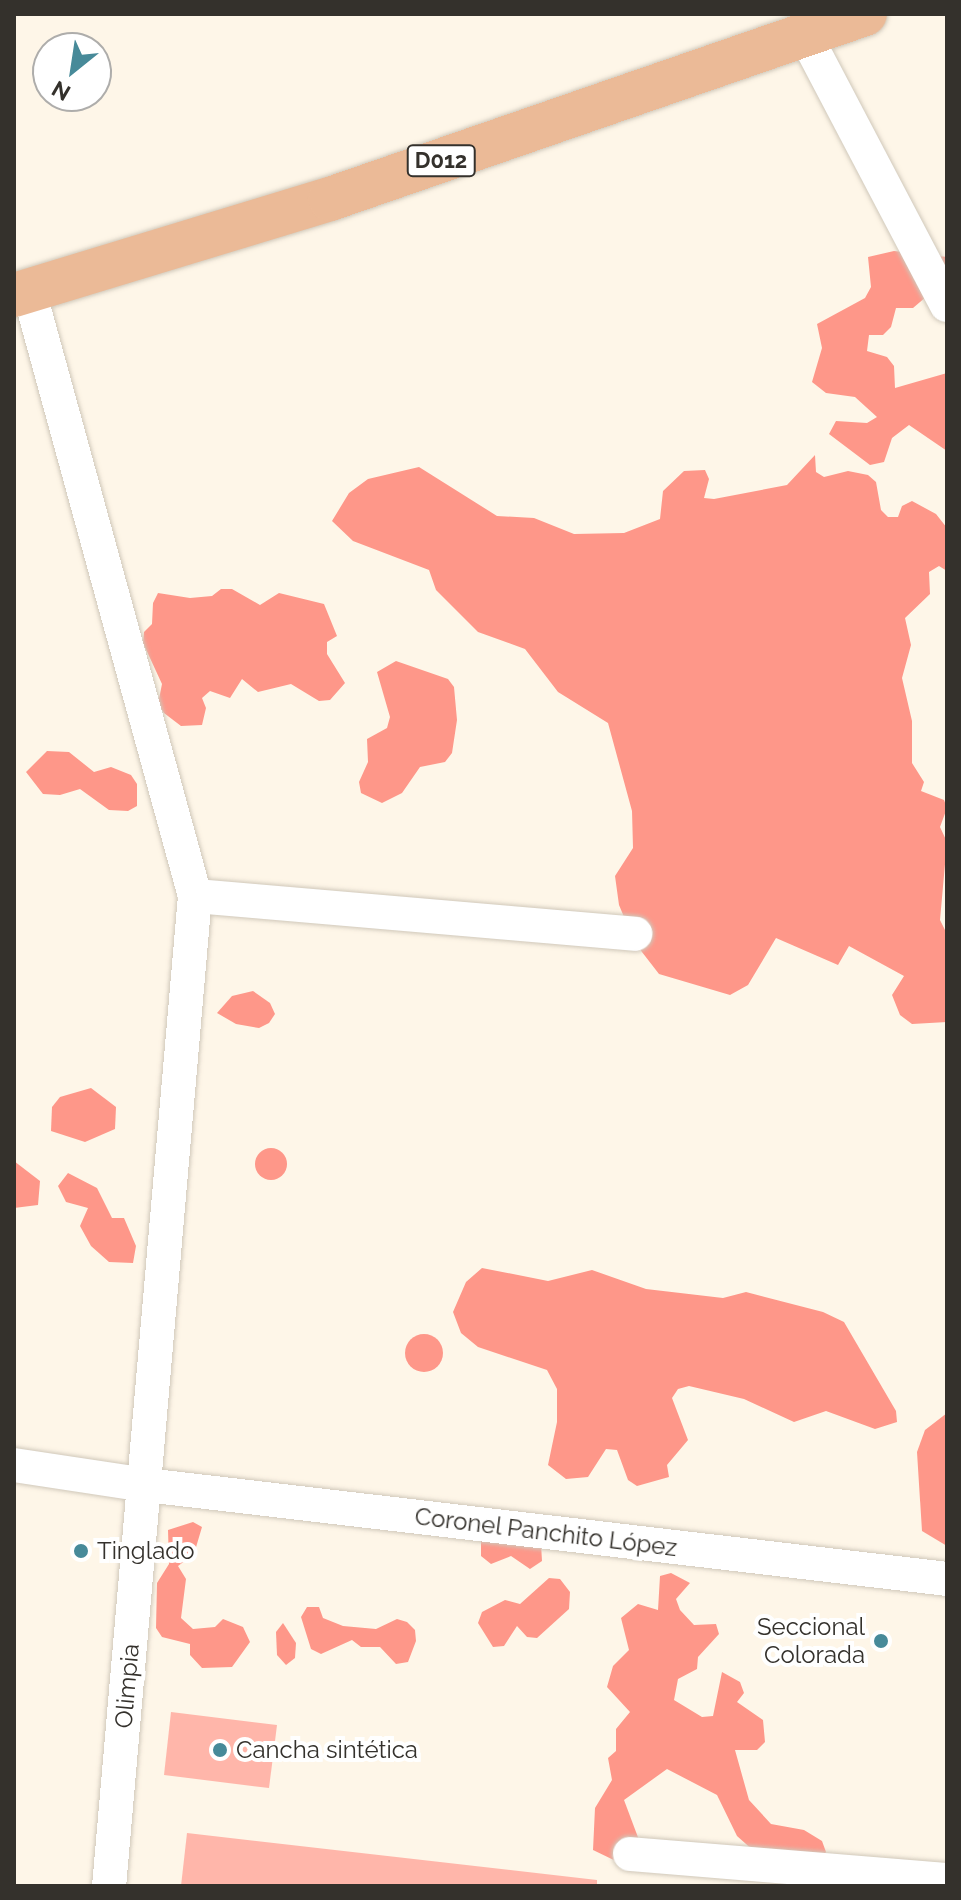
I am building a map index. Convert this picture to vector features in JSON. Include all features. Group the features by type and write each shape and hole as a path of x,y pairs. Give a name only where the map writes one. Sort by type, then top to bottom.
{"main road":[{"name":"D012","path":"21,293 330,199 865,14"}],"street":[{"path":"805,35 947,305"},
{"path":"21,293 195,896 635,934"},
{"name":"Olimpia","path":"109,1886 195,896"},
{"name":"Coronel Panchito López","path":"14,1465 146,1485 947,1579"},
{"path":"630,1854 947,1880"}],"shaded area":[{"path":"894,251 947,257 947,279 913,308 896,308 891,327 883,335 869,335 867,351 887,357 894,366 895,388 947,373 947,451 909,425 892,438 884,462 870,465 829,434 836,421 867,423 877,417 855,397 826,393 812,382 822,348 817,324 865,298 871,287 868,257"},
{"path":"815,455 816,472 824,477 848,471 868,475 876,482 881,510 888,517 898,517 902,506 912,501 936,514 947,528 947,571 939,566 929,572 930,594 905,618 911,645 902,678 912,721 912,763 924,782 921,791 944,800 947,808 940,827 947,842 940,920 947,934 947,1022 912,1024 900,1015 892,995 904,976 849,946 838,965 776,938 748,985 730,995 659,974 635,943 619,905 615,876 633,848 632,811 608,723 558,692 525,649 478,632 436,590 429,570 353,541 332,521 349,493 368,479 419,467 497,516 534,518 574,534 624,533 660,519 663,491 684,471 705,470 709,479 704,498 714,499 787,485"},
{"path":"221,589 232,589 260,605 279,593 324,604 337,636 327,642 327,654 345,683 330,700 319,701 291,684 258,692 242,679 230,698 210,691 202,698 206,708 202,725 181,726 158,704 162,684 143,643 144,632 152,624 153,603 158,593 190,598 212,596"},
{"path":"396,661 448,679 454,687 457,720 452,753 445,762 420,767 402,793 382,803 361,793 359,782 368,762 367,739 387,728 390,717 377,672"},
{"path":"47,751 69,752 94,772 111,767 131,775 137,784 137,806 128,811 109,810 80,789 60,795 43,794 26,772"},
{"path":"253,991 270,1003 275,1014 269,1023 259,1028 236,1024 217,1013 232,996"},
{"path":"91,1088 116,1107 115,1129 85,1142 51,1131 52,1107 60,1097"},
{"path":"271,1148 282,1153 287,1164 282,1175 271,1180 260,1175 255,1164 260,1153"},
{"path":"14,1161 40,1181 38,1205 14,1208"},
{"path":"68,1173 97,1188 112,1218 124,1218 136,1246 133,1263 109,1262 91,1246 80,1226 88,1208 66,1202 58,1186"},
{"path":"482,1268 548,1281 592,1270 646,1289 723,1298 746,1292 823,1312 844,1322 896,1411 897,1422 875,1429 826,1411 794,1422 744,1399 689,1386 678,1389 672,1398 688,1440 667,1465 669,1477 637,1486 628,1480 617,1450 606,1449 588,1477 566,1479 548,1465 557,1422 557,1389 547,1370 478,1347 461,1333 453,1312 466,1282"},
{"path":"424,1334 437,1340 443,1353 437,1366 424,1372 411,1366 405,1353 411,1340"},
{"path":"947,1413 947,1546 922,1531 917,1452 925,1430"},
{"path":"193,1522 202,1527 194,1554 178,1566 186,1579 181,1618 193,1629 215,1627 223,1619 243,1627 250,1642 232,1667 202,1668 190,1655 190,1644 162,1637 156,1628 157,1583 169,1564 168,1530"},
{"path":"481,1539 541,1544 542,1561 530,1569 511,1556 491,1564 481,1556"},
{"path":"671,1573 690,1583 676,1599 680,1610 694,1625 716,1624 719,1634 698,1657 697,1669 678,1679 674,1700 702,1717 713,1716 722,1672 740,1682 744,1693 737,1702 763,1720 765,1742 757,1750 735,1750 749,1800 771,1824 804,1830 822,1841 826,1852 820,1861 755,1852 737,1836 717,1795 667,1769 624,1800 639,1840 620,1863 593,1850 595,1808 612,1780 608,1758 616,1751 616,1729 630,1712 607,1687 613,1666 629,1650 621,1618 638,1604 658,1610 660,1576"},
{"path":"549,1578 560,1579 570,1592 569,1609 537,1638 527,1637 517,1626 504,1646 493,1647 478,1623 482,1612 505,1600 520,1604"},
{"path":"307,1607 319,1607 323,1618 343,1626 376,1629 397,1619 407,1622 415,1630 416,1641 408,1662 396,1664 380,1647 361,1647 352,1640 321,1654 311,1649 301,1617"},
{"path":"283,1623 296,1643 295,1658 286,1665 277,1655 276,1632"},
{"name":"Cancha sintética","path":"171,1712 277,1725 269,1788 164,1775"},
{"path":"187,1833 597,1880 597,1886 181,1886"}],"place":[{"name":"Tinglado","path":"81,1551"},
{"name":"Seccional Colorada","path":"881,1641"},
{"name":"Cancha sintética","path":"220,1750"}]}
